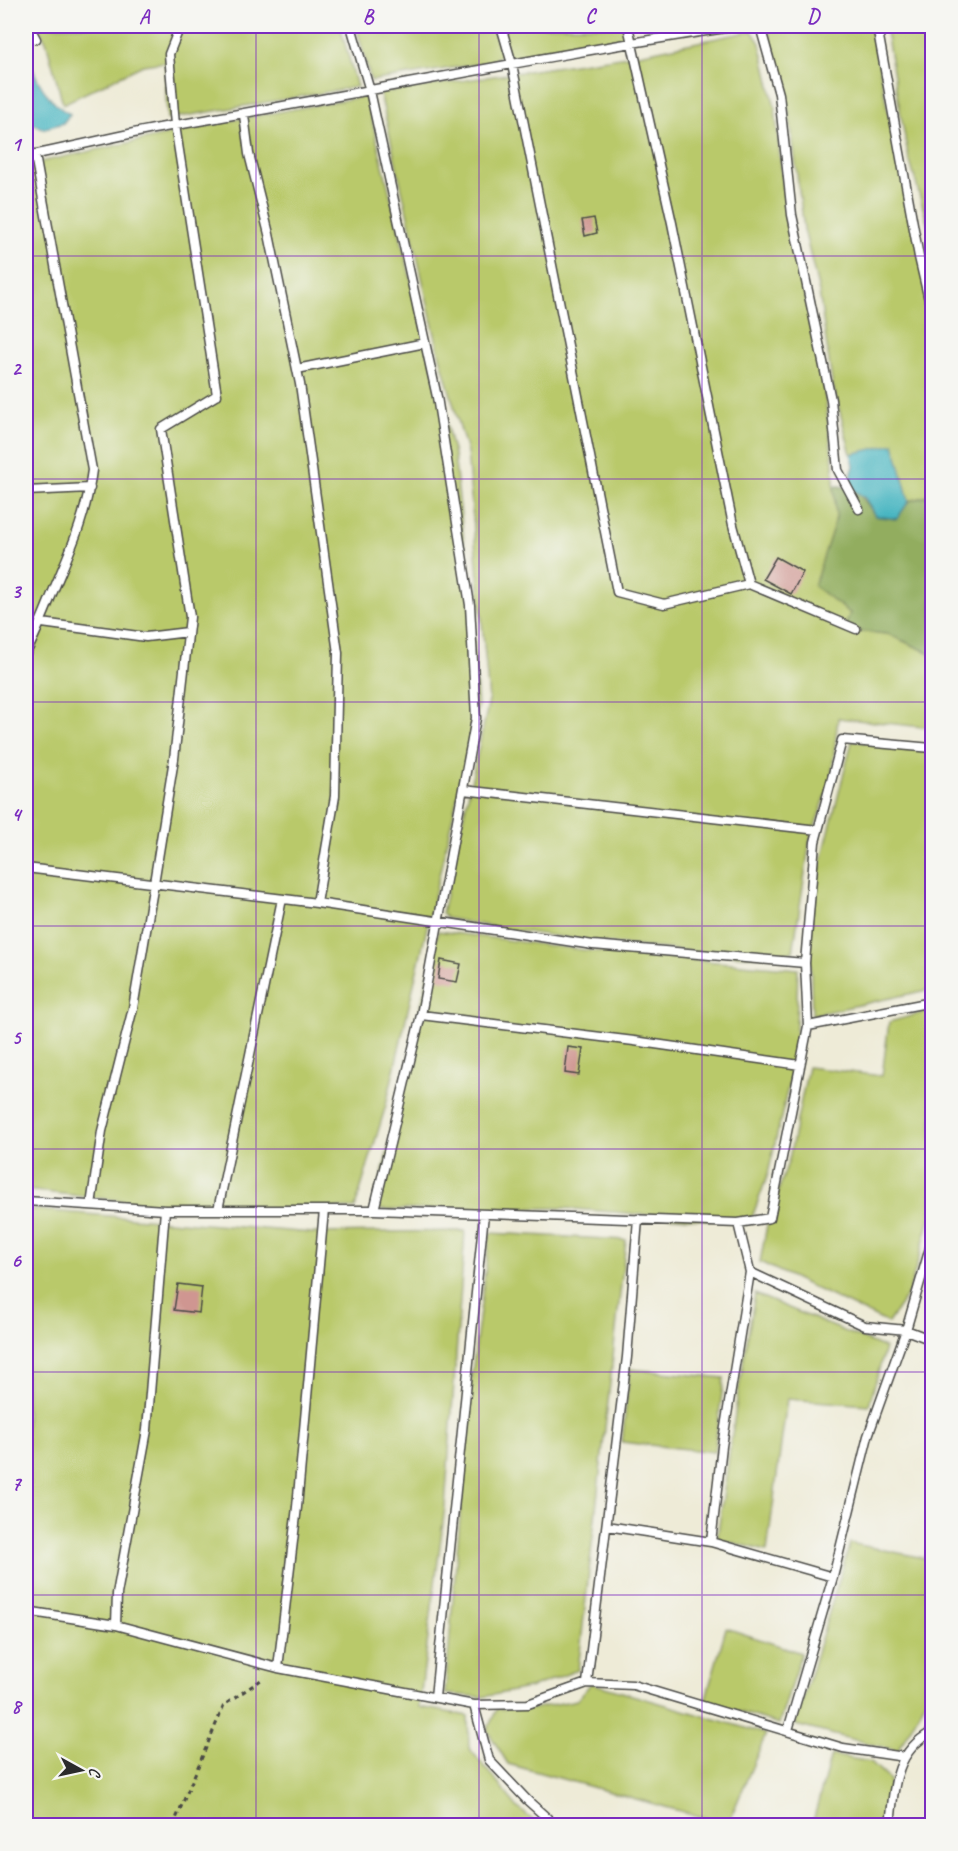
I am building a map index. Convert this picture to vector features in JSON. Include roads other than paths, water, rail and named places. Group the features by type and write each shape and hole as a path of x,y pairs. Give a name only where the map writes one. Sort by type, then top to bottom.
{"lane":[{"path":"29,26 36,39"},
{"path":"91,1205 102,1131 133,1008 174,759 190,617 162,429 217,395 175,125 169,54 180,26"},
{"path":"351,26 370,91 437,397 470,605 476,718 421,1015 374,1210"},
{"path":"501,26 512,64 617,592 664,604 749,584 856,629"},
{"path":"628,26 672,223 733,525 749,584"},
{"path":"26,653 42,623 87,506 92,470 30,156 175,125 244,115 632,42 739,26"},
{"path":"760,26 779,94 792,215 831,400 838,470 859,510"},
{"path":"877,26 919,257 933,313"},
{"path":"244,115 249,154 269,234 297,369 338,654 334,796 317,903"},
{"path":"297,369 425,343"},
{"path":"26,491 90,488"},
{"path":"42,623 146,637 188,632"},
{"path":"26,1201 165,1210 374,1210 738,1223 770,1218 808,1026 805,963 815,842 842,740 933,748"},
{"path":"463,790 818,830"},
{"path":"26,868 282,898 593,945 805,963"},
{"path":"218,1210 282,898"},
{"path":"808,1026 933,1002"},
{"path":"421,1015 634,1041 800,1065"},
{"path":"116,1625 117,1594 147,1430 165,1210"},
{"path":"278,1668 297,1507 324,1210"},
{"path":"435,1697 484,1214"},
{"path":"587,1683 627,1357 638,1219"},
{"path":"711,1542 722,1446 750,1272 738,1223"},
{"path":"788,1730 833,1577 868,1436 906,1330 933,1241"},
{"path":"750,1272 865,1326 906,1330 933,1340"},
{"path":"607,1526 711,1542 833,1577"},
{"path":"26,1611 116,1625 278,1668 474,1705 528,1704 587,1683 633,1685 843,1748 905,1757"},
{"path":"474,1705 489,1760 556,1826"},
{"path":"890,1826 895,1775 905,1757 933,1732"}],"water":[{"path":"26,53 33,71 48,96 70,114 63,123 43,129 29,122 26,106"},
{"path":"894,444 909,501 897,519 875,516 865,498 848,486 854,466 851,454"}]}
